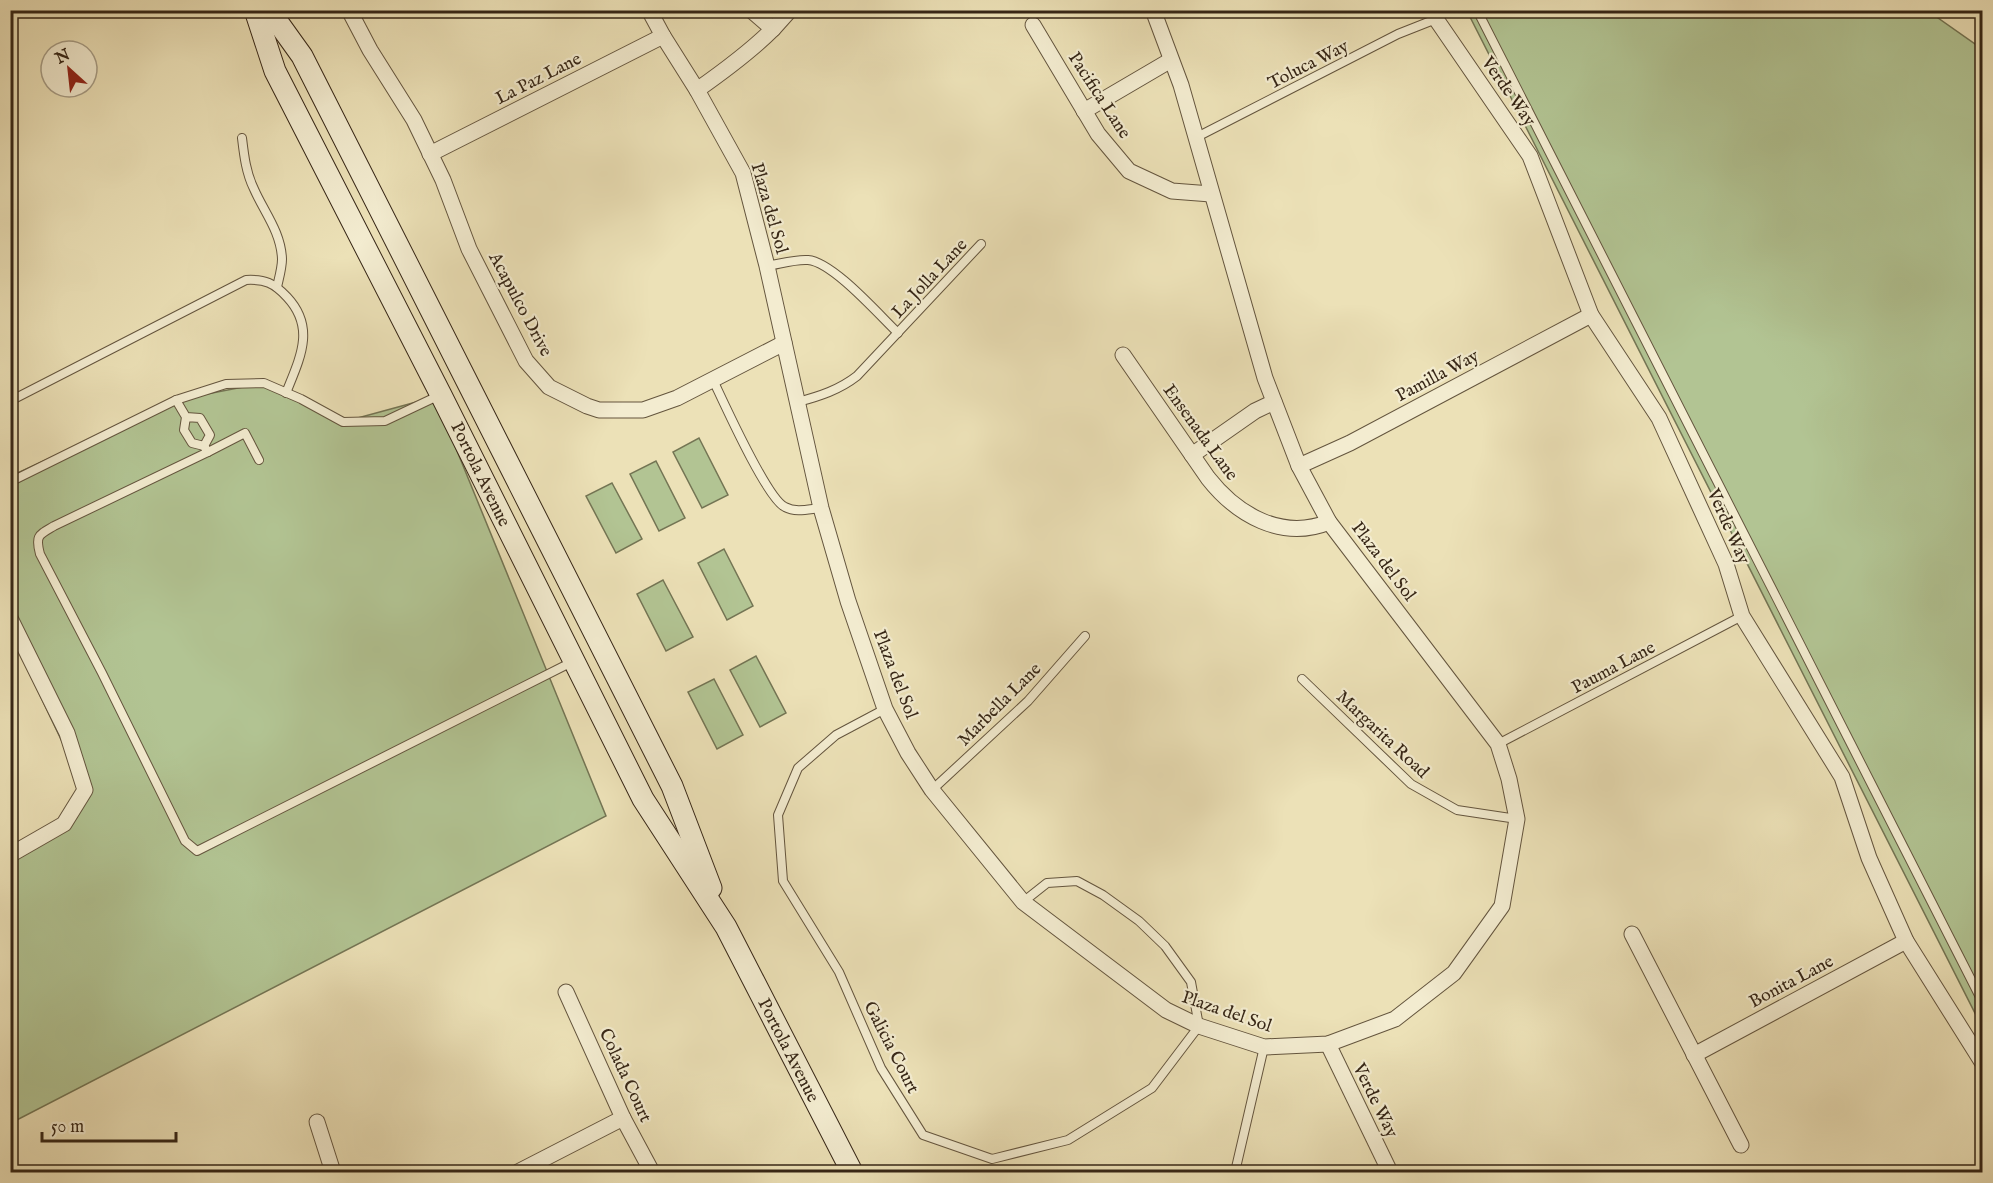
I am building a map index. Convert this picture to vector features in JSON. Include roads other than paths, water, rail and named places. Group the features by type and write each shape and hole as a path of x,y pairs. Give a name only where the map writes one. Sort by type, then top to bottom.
{"main road":[{"name":"Portola Avenue","path":"255,10 275,71 441,394 643,800 726,927 852,1173"},
{"name":"Portola Avenue","path":"269,10 302,56 672,786 726,927"},
{"path":"441,394 449,393 456,396 510,494 531,509"}],"street":[{"name":"Acapulco Drive","path":"349,10 369,50 414,120 443,180 469,249 526,362 549,387 599,410 643,410 676,398 784,343"},
{"name":"Plaza del Sol","path":"649,10 743,173 767,266 821,508 848,601 885,709 932,790 1023,902 1166,1010 1198,1026 1264,1047 1328,1044 1395,1019 1454,973 1502,906 1517,819 1509,779 1498,744 1329,522 1299,466 1265,378 1181,85 1153,10"},
{"path":"751,10 773,29"},
{"path":"697,90 739,60 790,10"},
{"name":"Verde Way","path":"1434,15 1530,156 1592,315 1659,418 1726,564 1743,616 1842,777 1869,858 1906,941 1983,1062"},
{"name":"Pacifica Lane","path":"1033,26 1098,134 1129,171 1172,191 1211,194"},
{"name":"La Paz Lane","path":"430,154 663,36"},
{"path":"1084,111 1171,60"},
{"name":"Pamilla Way","path":"1299,466 1350,443 1592,315"},
{"name":"Ensenada Lane","path":"1123,355 1219,492 1244,513 1261,521 1299,528 1316,527 1329,522"},
{"path":"1192,454 1255,411 1274,402"},
{"path":"10,618 67,733 85,790 64,824 10,855"},
{"path":"1632,934 1741,1145"},
{"name":"Bonita Lane","path":"1695,1055 1906,941"},
{"name":"Colada Court","path":"566,992 623,1118 652,1173"},
{"name":"Verde Way","path":"1328,1044 1390,1173"},
{"path":"518,1173 623,1118"},
{"path":"317,1122 333,1173"}],"lane":[{"path":"166,10 173,10"},
{"path":"1477,10 1983,1001"},
{"name":"Toluca Way","path":"1195,138 1434,15"},
{"path":"242,138 246,166 280,243 282,260 277,287"},
{"name":"La Jolla Lane","path":"798,402 825,394 858,376 981,244"},
{"name":"La Jolla Lane","path":"767,266 811,260 828,267 898,333"},
{"path":"10,400 246,280 260,279 277,287 296,307 305,331 299,358 286,393"},
{"path":"713,380 762,478 777,502 794,511 821,508"},
{"path":"10,482 176,400 226,384 264,383 343,422 385,421 441,394"},
{"path":"176,400 186,417 184,430 192,442 206,449"},
{"path":"186,417 200,418 210,435 206,449"},
{"path":"259,460 245,433 206,449 54,526 40,534 37,541 40,554 185,841 197,850 574,661"},
{"name":"Pauma Lane","path":"1498,744 1743,616"},
{"name":"Marbella Lane","path":"932,790 1028,701 1085,636"},
{"name":"Margarita Road","path":"1302,679 1411,784 1457,810 1517,819"},
{"name":"Galicia Court","path":"885,709 836,735 798,768 778,815 783,881 839,972 882,1068 923,1135 992,1159 1068,1140 1152,1088 1198,1026"},
{"path":"1023,902 1047,883 1077,881 1103,895 1139,921 1165,946 1191,982 1198,1026"},
{"path":"1235,1173 1264,1047"}]}
